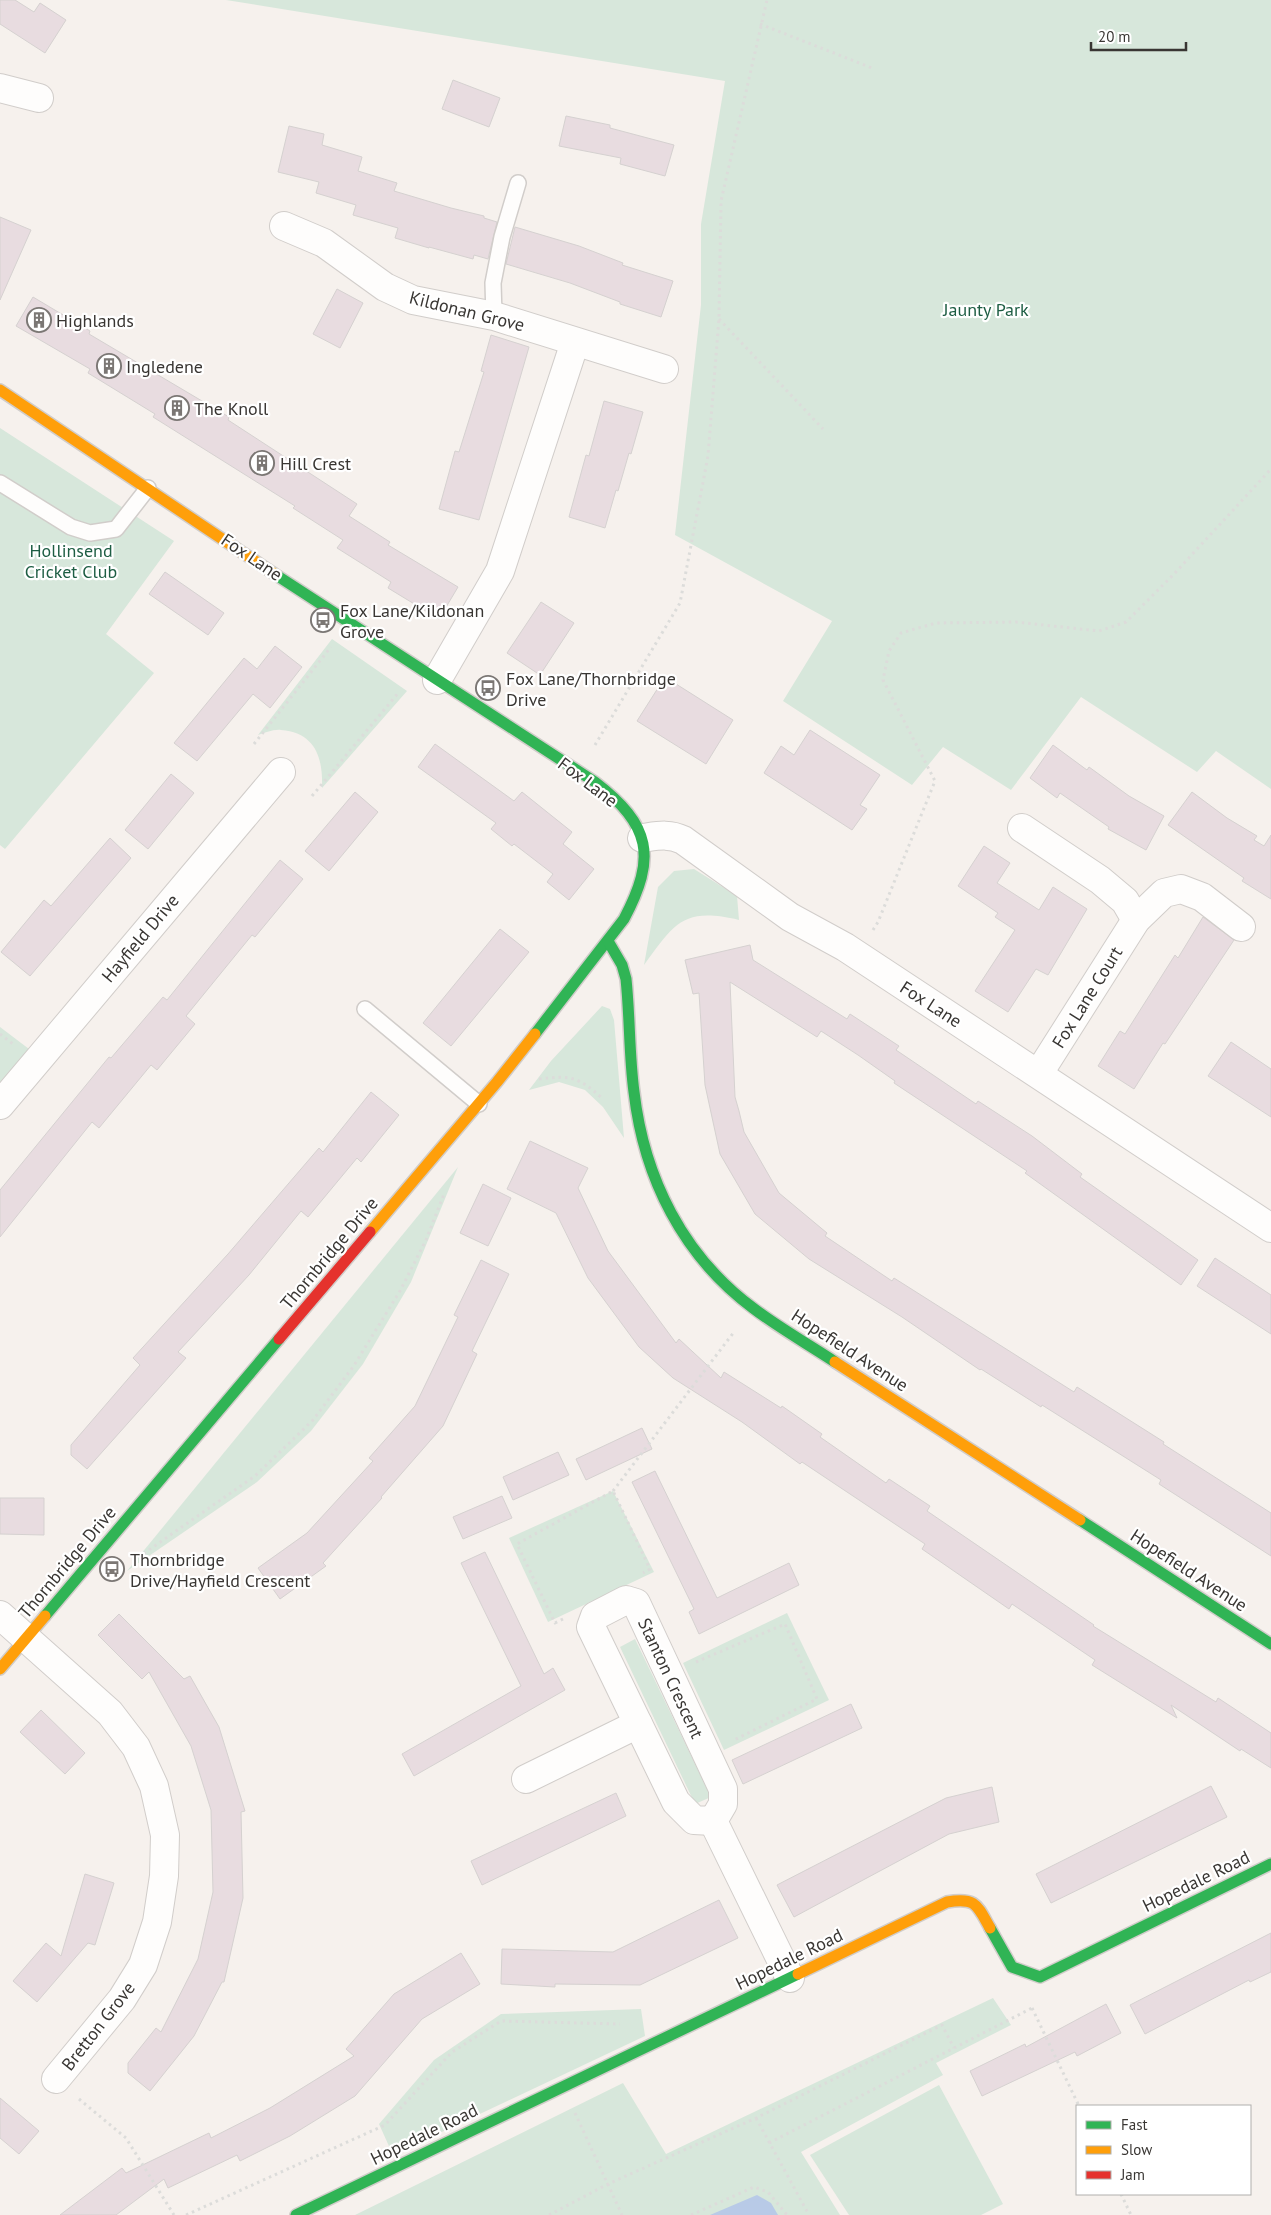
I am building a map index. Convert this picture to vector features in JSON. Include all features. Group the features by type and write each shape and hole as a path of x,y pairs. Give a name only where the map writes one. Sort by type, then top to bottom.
{"street":[{"path":"0,88 39,98"},
{"name":"Kildonan Grove","path":"284,226 324,243 385,287 413,300 494,316 664,369"},
{"path":"428,674 500,571 575,342"},
{"name":"Fox Lane","path":"0,390 350,623 579,772 617,800 636,823 642,838 662,835 675,836 683,840 790,918 856,954 1271,1228"},
{"name":"Hayfield Drive","path":"0,1105 281,772"},
{"path":"1022,828 1100,880 1125,901 1136,920"},
{"name":"Thornbridge Drive","path":"0,1669 479,1104 608,940 624,919 634,900 640,882 644,865 642,838"},
{"name":"Fox Lane Court","path":"1038,1073 1136,920 1164,893 1181,888 1202,897 1241,927"},
{"name":"Hopefield Avenue","path":"608,940 622,965 626,979 636,1108 653,1176 671,1216 694,1252 718,1278 752,1308 1271,1644"},
{"name":"Stanton Crescent","path":"595,1616 626,1600 636,1604 723,1789 723,1804 712,1821"},
{"name":"Bretton Grove","path":"0,1615 27,1637 110,1713 136,1747 154,1786 165,1835 164,1876 157,1922 143,1965 122,1999 56,2079"},
{"path":"595,1616 591,1627 676,1802 694,1820 712,1821 790,1978"},
{"path":"526,1779 638,1724"},
{"name":"Hopedale Road","path":"296,2215 947,1902 963,1899 977,1906 1012,1967 1040,1976 1271,1864"}],"lane":[{"path":"494,316 493,284 502,237 518,183"},
{"path":"0,483 71,527 90,533 116,529 148,488"},
{"path":"365,1009 479,1104"}],"path":[{"path":"579,772 680,603 708,456 719,318 721,202 767,0"},
{"path":"760,24 872,68"},
{"path":"719,318 823,430"},
{"path":"856,954 878,922 935,781 883,680 889,651 902,633 936,623 1016,622 1099,631 1126,622 1174,574 1271,469"},
{"path":"254,744 350,623"},
{"path":"312,796 428,674"},
{"path":"536,1079 570,1077 591,1088 604,1100"},
{"path":"130,1561 136,1560 255,1476 313,1420 353,1366 400,1291 426,1240 444,1192"},
{"path":"595,1616 580,1611 555,1623 518,1544 613,1491 752,1308"},
{"path":"613,1491 650,1569 634,1578 626,1600"},
{"path":"669,1674 785,1624 818,1699 707,1754"},
{"path":"1012,1967 1079,2105"},
{"path":"770,2143 1032,2008"},
{"path":"186,2215 385,2125 452,2052 501,2021 624,2024"},
{"path":"550,2215 608,2184 756,2118 942,2026 954,2048"},
{"path":"56,2079 126,2138 174,2215"},
{"path":"564,2087 622,2215"},
{"path":"756,2118 809,2215"},
{"path":"691,2215 754,2187 768,2192 786,2215"},
{"path":"1121,2195 1131,2215"}],"green space":[{"name":"Jaunty Park","path":"226,0 1271,0 1271,789 1216,751 1197,772 1081,697 1011,790 943,747 912,785 783,701 832,621 675,535 701,305 701,224 725,81"},
{"name":"Hollinsend Cricket Club","path":"0,428 174,541 106,634 154,673 5,849 0,845"},
{"path":"332,639 407,691 322,788 319,757 310,742 293,732 281,730 258,735"},
{"path":"694,869 737,896 739,920 720,916 705,916 693,917 682,922 664,938 644,965 658,887 674,871"},
{"path":"602,1006 610,1009 614,1020 624,1138 603,1107 585,1090 559,1082 529,1090 551,1061"},
{"path":"0,1027 29,1049 0,1086"},
{"path":"458,1167 411,1282 363,1364 311,1431 257,1482 127,1571"},
{"path":"613,1491 654,1572 548,1622 509,1538"},
{"path":"787,1613 829,1700 724,1750 683,1663"},
{"path":"635,1639 711,1797 695,1804 620,1647"},
{"path":"993,1998 1011,2025 936,2063 943,2075 801,2152 840,2215 355,2215 623,2083 666,2154"},
{"path":"641,2009 645,2036 393,2155 379,2124 434,2060 501,2014"},
{"path":"939,2085 1003,2204 981,2215 849,2215 810,2155"}],"water":[{"path":"757,2195 771,2203 778,2215 710,2215"}],"building":[{"path":"0,0 15,0 34,12 40,3 66,20 45,53 0,24"},
{"path":"453,80 500,98 489,127 442,109"},
{"path":"566,116 610,125 610,128 674,145 665,176 620,164 621,158 559,146"},
{"path":"289,126 324,134 322,145 362,157 358,171 397,183 394,191 484,216 484,218 497,222 488,259 474,255 473,259 395,238 398,228 353,215 356,205 316,193 319,182 278,172"},
{"path":"0,217 31,230 0,300"},
{"path":"515,227 579,246 623,263 622,265 673,281 661,317 620,304 620,302 570,283 506,264"},
{"path":"337,289 363,303 340,348 313,334"},
{"path":"33,297 90,331 89,334 229,417 228,420 357,504 349,516 390,542 388,545 458,587 439,619 388,588 391,582 337,548 343,540 293,508 295,506 153,417 155,414 88,373 90,369 16,326"},
{"path":"491,335 529,347 479,520 439,509 455,451 459,452 484,372 481,371"},
{"path":"604,401 643,412 631,454 629,453 605,528 569,517 586,455 589,456"},
{"path":"165,572 224,613 208,635 149,594"},
{"path":"541,602 574,623 540,675 507,653"},
{"path":"275,646 302,667 270,708 253,694 197,761 174,743 244,658 257,669"},
{"path":"665,677 733,720 706,764 637,721"},
{"path":"810,730 880,775 860,805 867,809 852,830 764,773 781,746 794,755"},
{"path":"435,744 514,801 522,792 572,832 563,844 594,869 569,900 547,882 553,874 491,829 496,823 418,767"},
{"path":"1053,745 1087,770 1089,767 1129,796 1164,816 1146,850 1108,829 1109,827 1060,793 1057,798 1030,778"},
{"path":"171,774 194,793 148,849 125,830"},
{"path":"355,792 378,812 329,871 305,851"},
{"path":"1192,792 1227,818 1257,836 1254,840 1264,846 1271,835 1271,899 1242,881 1244,878 1168,825"},
{"path":"110,838 131,858 30,976 1,952 44,900 51,906"},
{"path":"984,846 1010,863 997,883 1039,910 1053,887 1087,909 1048,975 1036,969 1008,1012 975,991 1015,930 995,917 998,913 958,886"},
{"path":"280,860 303,879 255,937 252,935 186,1016 195,1024 157,1070 151,1065 99,1128 92,1122 0,1237 0,1190 109,1057 111,1058 163,997 167,1000"},
{"path":"1203,917 1234,940 1165,1044 1163,1043 1134,1089 1098,1066 1120,1031 1125,1034 1175,955 1178,958"},
{"path":"500,929 529,952 451,1046 423,1023"},
{"path":"750,945 753,960 847,1019 850,1014 899,1046 896,1050 976,1104 978,1101 1032,1136 1082,1174 1080,1177 1198,1260 1181,1285 1025,1173 1027,1171 894,1083 895,1081 858,1055 821,1031 817,1037 730,982 735,1097 744,1132 779,1193 827,1233 825,1236 892,1281 894,1278 1074,1392 1077,1387 1271,1513 1271,1556 1159,1484 1161,1480 1042,1405 1041,1407 980,1370 902,1317 809,1259 755,1214 720,1154 705,1085 699,993 693,994 685,960"},
{"path":"1231,1042 1271,1069 1271,1117 1208,1076"},
{"path":"371,1092 399,1115 361,1162 357,1158 308,1217 301,1211 249,1275 178,1352 186,1358 87,1469 71,1455 71,1445 140,1365 133,1358 228,1254 319,1148 323,1152"},
{"path":"530,1141 588,1168 578,1188 608,1251 676,1343 679,1339 721,1378 724,1372 781,1408 782,1406 822,1434 820,1437 886,1483 889,1479 930,1506 927,1511 1093,1626 1216,1702 1218,1698 1271,1733 1271,1768 1241,1749 1240,1751 1171,1705 1177,1718 1092,1665 1095,1660 1012,1604 1009,1609 922,1549 925,1544 802,1462 800,1464 742,1422 673,1378 639,1347 588,1278 556,1213 507,1189"},
{"path":"483,1184 511,1198 488,1246 460,1233"},
{"path":"1215,1258 1271,1295 1271,1334 1197,1286"},
{"path":"481,1260 509,1274 472,1351 477,1354 443,1426 382,1498 323,1563 326,1566 280,1599 258,1568 307,1533 373,1461 369,1458 415,1406 458,1317 454,1315"},
{"path":"642,1428 652,1449 586,1480 576,1459"},
{"path":"558,1452 569,1475 513,1500 503,1477"},
{"path":"655,1471 717,1598 789,1563 799,1585 699,1634 689,1612 694,1609 632,1482"},
{"path":"502,1496 512,1518 463,1539 453,1517"},
{"path":"0,1498 44,1498 44,1535 0,1534"},
{"path":"485,1552 544,1674 553,1668 565,1690 414,1776 402,1754 521,1686 461,1563"},
{"path":"119,1614 184,1679 190,1676 219,1727 245,1811 241,1812 243,1898 224,1982 222,1982 194,2036 150,2091 128,2073 128,2063 156,2028 161,2032 198,1959 213,1892 211,1810 191,1746 149,1672 142,1679 98,1635"},
{"path":"851,1704 862,1728 743,1784 732,1760"},
{"path":"41,1710 85,1753 65,1774 20,1732"},
{"path":"1211,1786 1227,1817 1051,1903 1036,1874"},
{"path":"992,1787 999,1822 949,1834 794,1917 777,1885 946,1798"},
{"path":"616,1793 626,1816 482,1885 471,1861"},
{"path":"85,1874 114,1883 95,1945 88,1943 37,2002 13,1981 46,1943 61,1956"},
{"path":"719,1900 738,1938 640,1985 555,1984 555,1987 501,1984 502,1949 613,1952"},
{"path":"1271,1933 1271,1972 1250,1982 1249,1980 1145,2034 1130,2005"},
{"path":"461,1953 480,1984 422,2019 355,2096 290,2136 240,2161 237,2155 168,2188 164,2179 116,2215 60,2215 122,2168 126,2173 209,2133 211,2138 270,2108 354,2056 346,2049 394,1994"},
{"path":"1106,2004 1121,2033 1077,2056 1075,2052 982,2096 970,2071 1025,2044 1026,2047"},
{"path":"0,2098 39,2131 19,2154 0,2138"}],"traffic: fast":[{"path":"273,573 595,782 628,813 637,828 643,843 644,860 635,897 624,919 535,1034"},
{"path":"608,941 622,965 626,979 632,1078 639,1124 647,1155 671,1213 687,1239 706,1264 728,1287 753,1308 835,1362"},
{"path":"45,1616 279,1339"},
{"path":"1080,1520 1271,1644"},
{"path":"990,1928 1012,1967 1040,1977 1271,1864"},
{"path":"296,2215 798,1974"}],"traffic: slow":[{"path":"0,390 273,573"},
{"path":"370,1232 497,1082 535,1034"},
{"path":"835,1362 1080,1520"},
{"path":"0,1669 45,1616"},
{"path":"798,1974 947,1902 964,1901 974,1904 990,1928"}],"traffic: jam":[{"path":"279,1339 370,1232"}],"place":[{"name":"Highlands","path":"39,320"},
{"name":"Ingledene","path":"109,366"},
{"name":"The Knoll","path":"177,408"},
{"name":"Hill Crest","path":"262,463"},
{"name":"Fox Lane/Kildonan Grove","path":"323,620"},
{"name":"Fox Lane/Thornbridge Drive","path":"488,688"},
{"name":"Thornbridge Drive/Hayfield Crescent","path":"112,1569"}]}
